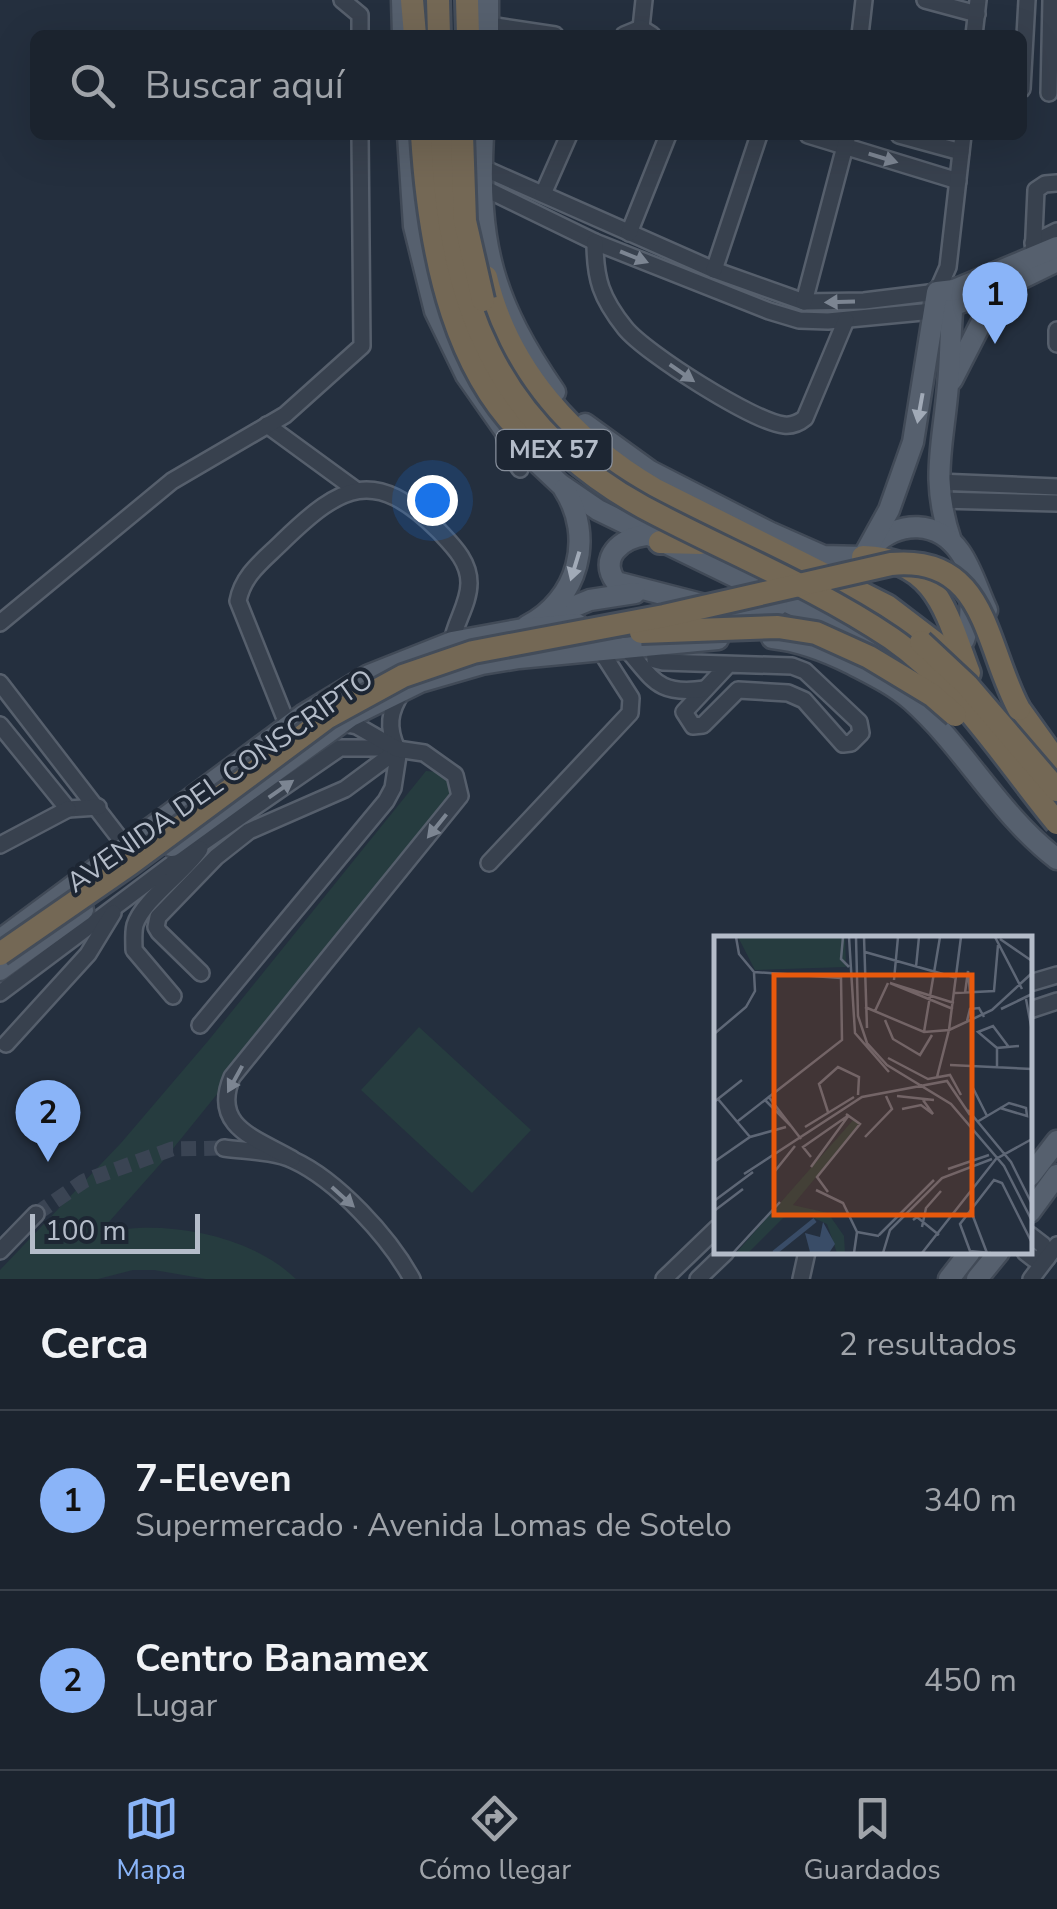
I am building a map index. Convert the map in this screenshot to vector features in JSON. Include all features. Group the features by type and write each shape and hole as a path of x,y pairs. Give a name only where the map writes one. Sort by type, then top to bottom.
{"highway":[{"path":"438,0 439,30"},
{"path":"459,0 460,30"},
{"path":"467,0 480,30"},
{"path":"478,0 481,30"},
{"path":"423,140 436,261 468,350 498,402 531,441 566,466 602,480"},
{"name":"MEX 57","path":"431,140 438,217 464,320 507,400 541,438 582,477 628,507 866,629 922,665 956,698 1057,820"},
{"path":"442,140 447,222 457,270 476,325 496,365 542,430 602,480 642,506 893,640 948,688 1057,820"},
{"path":"463,140 475,183"},
{"path":"477,140 474,272 490,320 514,366 555,423 593,460 639,490 865,605 908,633 968,685 1057,790"},
{"name":"MEX 57","path":"477,140 474,223 490,295 514,350 534,383 568,425 623,471 654,489 886,606 969,673 1057,777"},
{"path":"653,539 701,544"},
{"path":"857,563 890,560 924,578 944,606 969,673"},
{"path":"0,954 130,864 328,717 403,676 473,652 716,605 890,564 934,566 969,591 1008,689 1025,720 1057,762"},
{"path":"351,717 379,692 400,681 471,656 588,643 635,632 778,627 816,633 870,657 932,696 1024,783"}],"main road":[{"path":"481,30 488,0"},
{"path":"408,140 414,226 434,311 466,375 503,429 560,484 598,510 857,636 897,662 916,680 1057,855"},
{"path":"477,140 475,183 495,284 526,350 558,397 596,434 650,472 770,533 823,556 857,563"},
{"path":"857,563 889,510 913,442 944,300 1033,250 1057,247"},
{"path":"944,300 998,290 1057,262"},
{"path":"948,386 998,290"},
{"path":"944,300 948,386 939,491 952,541 971,574 1038,723 1057,751"},
{"path":"526,626 560,598 578,560 578,522 572,502 560,484"},
{"path":"857,563 882,538 902,527 923,527 952,541"},
{"path":"653,539 633,538 616,549 609,569 621,586 740,613"},
{"path":"964,640 971,613 971,574"},
{"path":"526,626 590,600 652,593"},
{"name":"AVENIDA DEL CONSCRIPTO","path":"0,940 120,839 369,675 419,652 526,626 740,613 778,606"},
{"name":"AVENIDA DEL CONSCRIPTO","path":"0,970 146,875 351,717 405,688 495,662 588,643 624,646 768,637 792,640 832,654 888,679 914,702 1020,825 1057,855"},
{"path":"471,656 495,662"},
{"path":"1032,1173 1057,1140"},
{"path":"1032,1209 1057,1175"},
{"path":"949,1279 968,1254"},
{"path":"977,1279 997,1254"}],"street":[{"path":"342,0 360,15 360,30"},
{"path":"644,0 647,30"},
{"path":"861,30 864,0"},
{"path":"925,0 978,7"},
{"path":"1025,30 1027,0"},
{"path":"1027,92 1053,93 1051,0"},
{"path":"0,623 172,481 285,415 362,346 360,140"},
{"path":"543,194 567,140"},
{"path":"629,234 666,140"},
{"path":"714,270 758,140"},
{"path":"804,302 847,141 958,181"},
{"path":"944,300 962,143"},
{"path":"475,183 543,194 714,270 804,302 944,300"},
{"path":"475,183 594,242 799,320 846,320 944,300"},
{"path":"1033,250 1036,190 1057,183"},
{"path":"1033,250 1057,231"},
{"path":"594,242 598,288 637,342 701,386 780,425 798,424 805,418 846,320"},
{"path":"1057,330 1057,344"},
{"path":"267,425 356,490"},
{"path":"503,429 508,450 520,469"},
{"path":"939,491 1057,487"},
{"path":"307,748 288,726 238,601 242,582 314,511 345,491 374,490 403,502 433,526 466,564 470,579 452,642"},
{"path":"939,491 1057,502"},
{"path":"488,863 630,713 631,698 588,643"},
{"path":"654,644 658,662 782,665 806,672 859,722 861,733 851,743 843,744 796,696 743,689 733,692 703,725 696,727 684,712 728,664"},
{"path":"624,646 664,689 706,689"},
{"path":"0,683 98,806 146,875"},
{"path":"200,1025 386,801 393,788 398,749 390,733 392,709 405,688"},
{"path":"351,717 357,726 398,749"},
{"path":"0,725 68,809"},
{"path":"201,974 159,932 158,917 253,819 340,748 424,753 455,774 460,796 232,1077 226,1090 229,1117 240,1128 331,1185 367,1218 412,1279"},
{"path":"0,993 117,905 146,875 253,819 345,788 398,749"},
{"path":"0,845 68,809 98,806"},
{"path":"173,996 134,950 134,927 142,912 188,867 206,842"},
{"path":"6,1044 88,954 117,905"},
{"path":"1032,982 1057,975"},
{"path":"1032,1009 1057,1001"},
{"path":"224,1148 292,1159"},
{"path":"0,1251 36,1214"},
{"path":"1032,1237 1053,1255"},
{"path":"664,1279 714,1248"},
{"path":"698,1279 714,1253"},
{"path":"800,1279 806,1254"},
{"path":"1027,1254 1034,1259 1053,1255"},
{"path":"1031,1279 1053,1255"}],"green space":[{"path":"426,771 447,778 456,799 163,1161 100,1232 159,1228 222,1238 262,1255 296,1279 206,1279 133,1270 98,1279 0,1279 0,1270 121,1143 208,1041"},
{"path":"419,1027 531,1130 472,1193 361,1090"}],"tunnel":[{"path":"36,1214 84,1181 172,1149 224,1148"}],"place":[{"name":"7-Eleven","path":"995,344"},
{"name":"Centro Banamex","path":"48,1162"}]}
